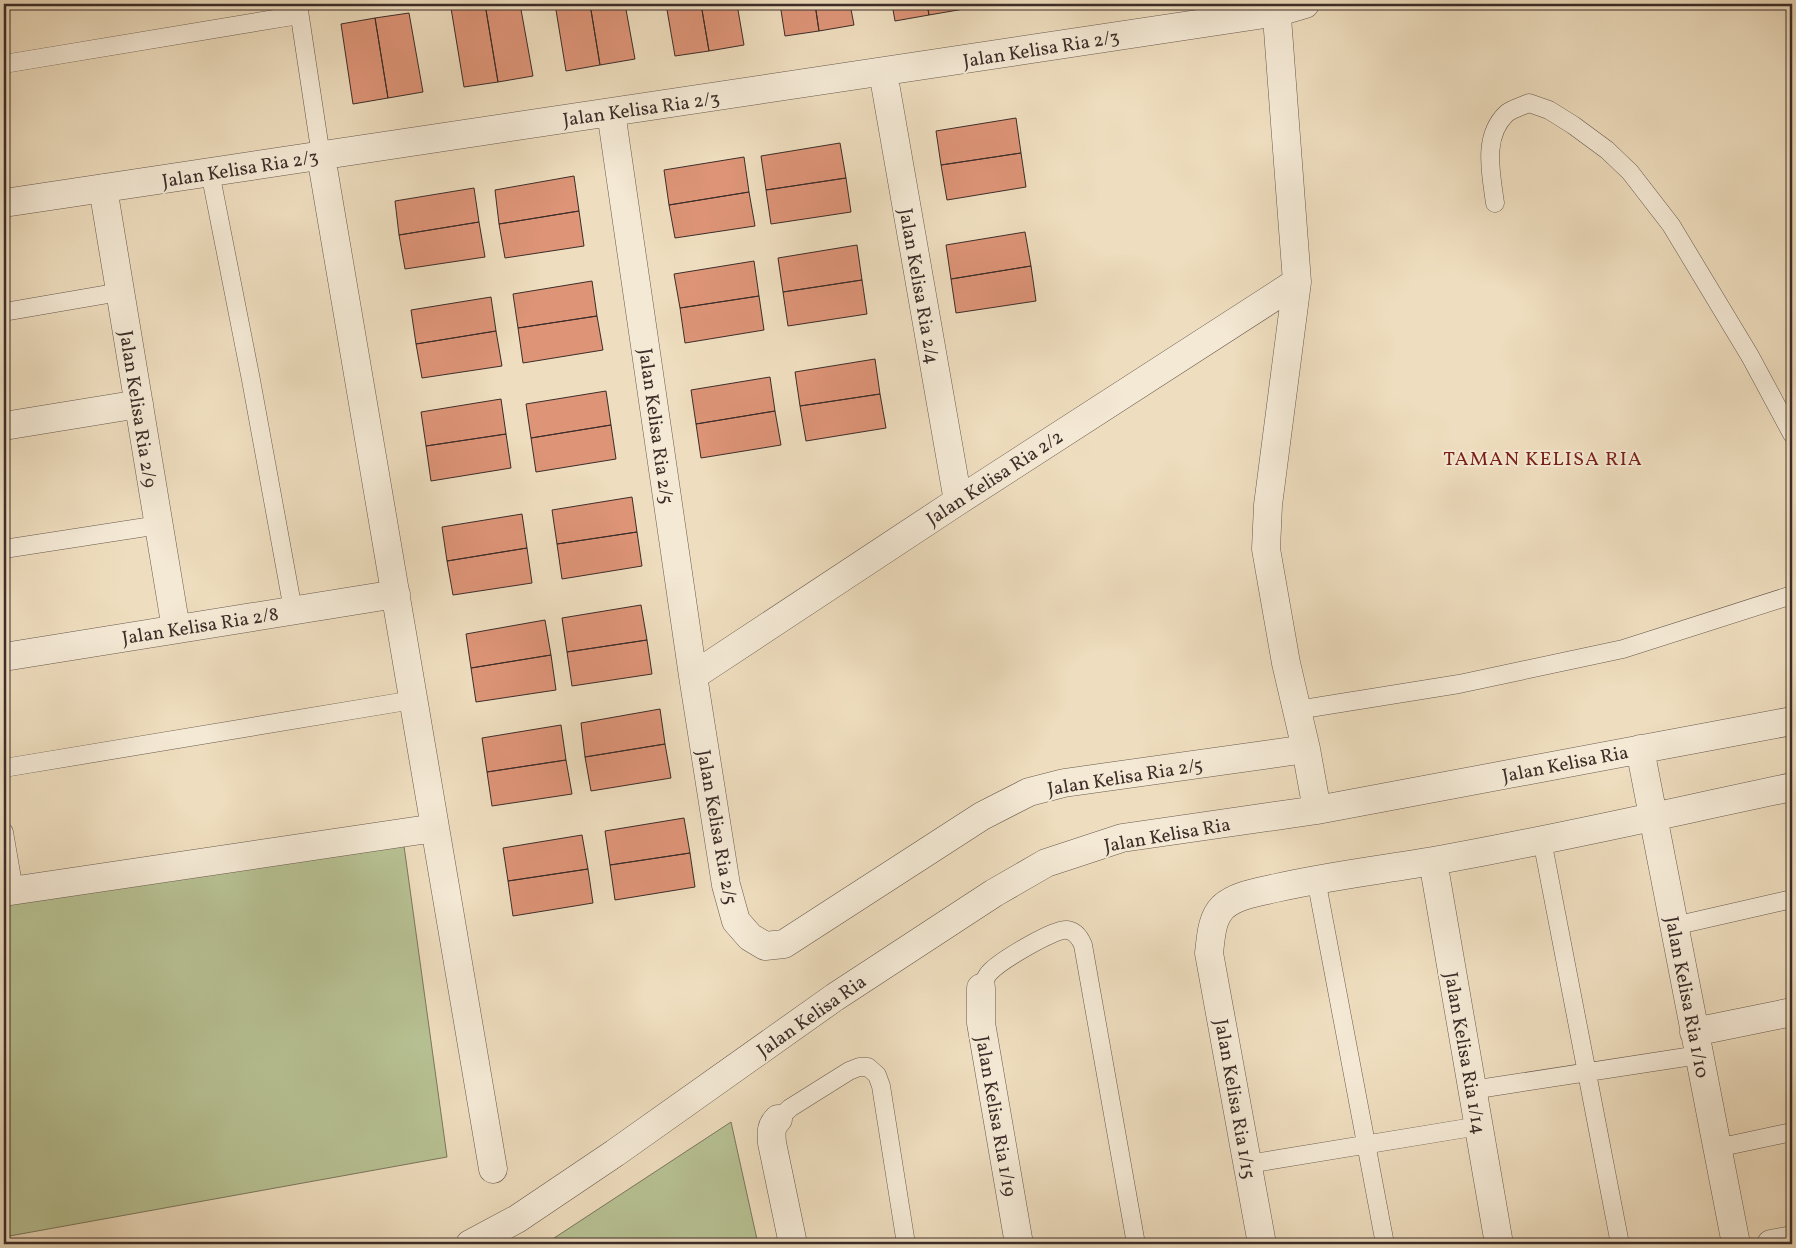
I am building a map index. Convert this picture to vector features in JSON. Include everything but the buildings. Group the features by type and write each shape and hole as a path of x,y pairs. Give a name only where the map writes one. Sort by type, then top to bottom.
{"street":[{"name":"Jalan Kelisa Ria 2/3","path":"4,203 883,72 1305,4"},
{"path":"1277,8 1298,282 1268,505 1266,549 1286,663 1306,748 1317,810"},
{"name":"Jalan Kelisa Ria 2/4","path":"883,72 958,501"},
{"name":"Jalan Kelisa Ria 2/5","path":"611,112 692,676 726,885 736,921 750,937 765,946 784,944 982,816 1029,792 1064,782 1306,748"},
{"path":"321,156 493,1169"},
{"name":"Jalan Kelisa Ria 2/9","path":"103,188 176,629"},
{"name":"Jalan Kelisa Ria 2/2","path":"692,676 958,501 1298,282"},
{"path":"4,426 138,404"},
{"name":"Jalan Kelisa Ria 2/8","path":"4,657 396,594"},
{"name":"Jalan Kelisa Ria","path":"470,1244 518,1218 615,1153 835,997 994,893 1046,863 1122,838 1317,810 1792,721"},
{"name":"Jalan Kelisa Ria 1/10","path":"1640,749 1736,1244"},
{"name":"Jalan Kelisa Ria 1/15","path":"1262,1244 1209,954 1216,917 1224,907 1236,899 1252,894 1316,879 1433,861 1542,840 1792,787"},
{"path":"9,891 435,828"},
{"name":"Jalan Kelisa Ria 1/14","path":"1433,861 1499,1244"},
{"name":"Jalan Kelisa Ria 1/19","path":"981,988 981,1023 1019,1244"},
{"path":"1697,1043 1792,1012"},
{"path":"778,1119 771,1131 772,1143 793,1244"},
{"path":"1771,1244 1792,1240"}],"lane":[{"path":"4,64 298,9 321,156"},
{"path":"1495,203 1490,162 1492,134 1508,113 1529,103 1549,110 1573,125 1606,150 1630,172 1671,225 1750,356 1792,434"},
{"path":"210,172 251,380 293,610"},
{"path":"4,312 120,292"},
{"path":"4,549 159,525"},
{"path":"1297,710 1459,684 1623,649 1792,595"},
{"path":"4,768 413,700"},
{"path":"4,832 9,891"},
{"path":"1542,840 1620,1244"},
{"path":"1316,879 1385,1244"},
{"path":"1674,926 1792,899"},
{"path":"981,988 985,978 992,970 1042,937 1067,930 1078,935 1083,945 1136,1244"},
{"path":"1472,1090 1587,1072 1697,1043"},
{"path":"778,1119 790,1108 849,1071 859,1067 868,1067 877,1075 881,1086 906,1244"},
{"path":"1248,1164 1478,1126"},
{"path":"1717,1148 1792,1132"}],"green space":[{"path":"404,846 447,1157 4,1237 4,901"},
{"path":"731,1122 758,1244 545,1244"}],"district":[{"name":"TAMAN KELISA RIA","path":"1543,458"}]}
